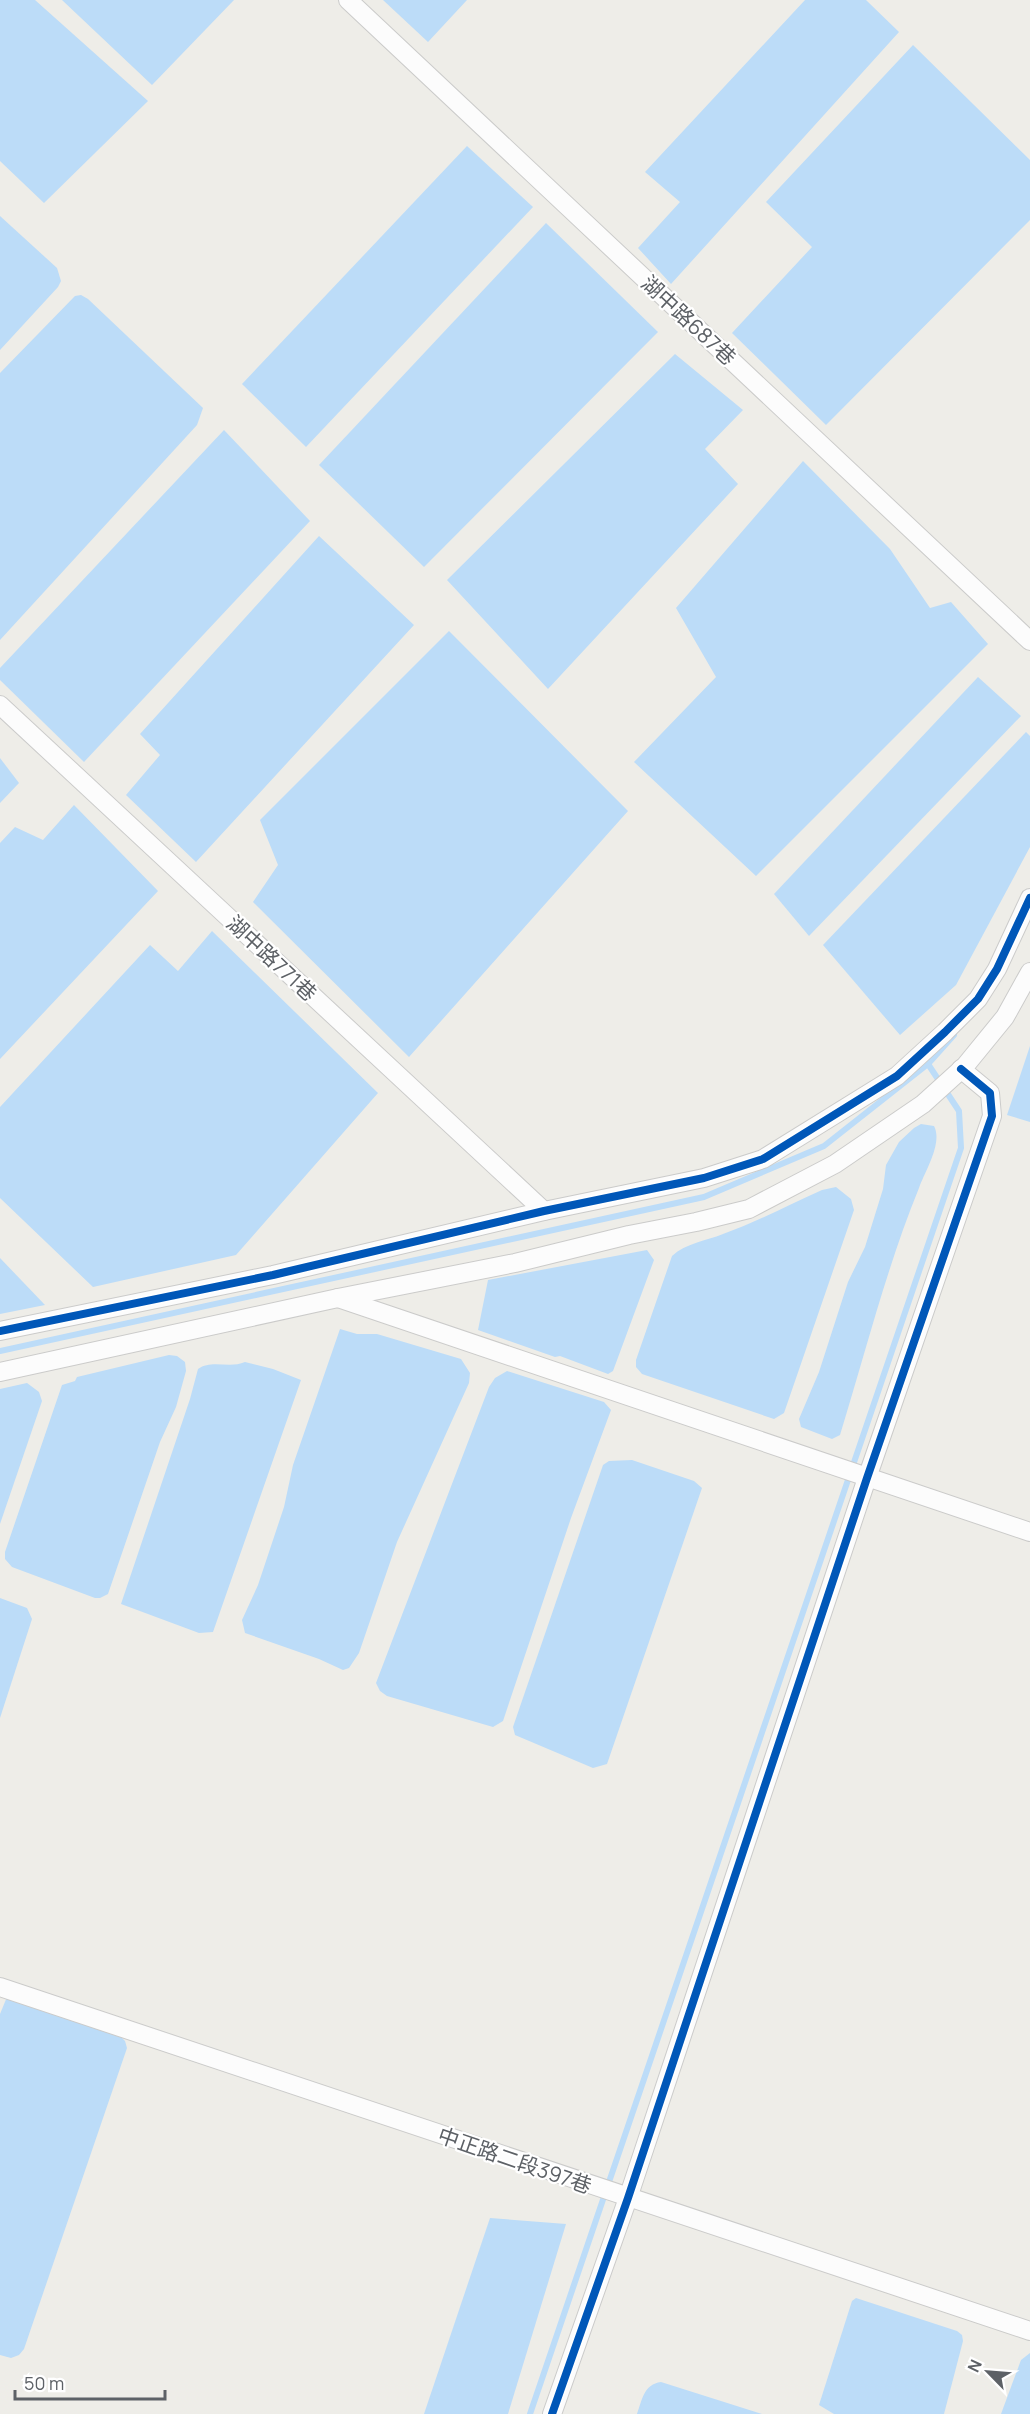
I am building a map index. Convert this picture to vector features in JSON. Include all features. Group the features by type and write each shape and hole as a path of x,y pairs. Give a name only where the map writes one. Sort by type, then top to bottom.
{"street":[{"name":"湖中路687巷","path":"348,0 1030,641"},
{"name":"湖中路771巷","path":"0,705 544,1211"},
{"path":"0,1331 273,1275 544,1211 704,1178 762,1159 897,1076 978,999 998,969 1030,898"},
{"path":"0,1372 338,1298 515,1263 629,1234 696,1222 749,1209 835,1164 923,1104 961,1069 1005,1017 1030,972"},
{"path":"552,2414 628,2198 867,1478 992,1116 990,1093 961,1069"},
{"path":"338,1298 1030,1532"},
{"name":"中正路二段397巷","path":"0,1987 1030,2331"}],"water":[{"path":"0,0 35,0 148,101 44,203 0,161"},
{"path":"62,0 234,0 152,85"},
{"path":"383,0 467,0 428,42"},
{"path":"805,0 866,0 899,32 671,284 638,248 680,202 645,172"},
{"path":"913,45 1030,160 1030,220 826,425 732,333 812,247 766,202"},
{"path":"467,146 533,207 306,447 242,384"},
{"path":"0,216 57,268 61,281 0,350"},
{"path":"546,223 658,332 424,567 319,465"},
{"path":"81,295 88,299 203,408 197,425 0,640 0,373 75,296"},
{"path":"675,354 743,410 705,449 738,484 548,689 447,580"},
{"path":"224,430 310,521 84,762 0,680 0,668"},
{"path":"803,461 890,549 930,608 951,602 988,644 756,876 634,762 716,677 676,608"},
{"path":"319,536 414,625 196,862 126,795 160,755 140,734"},
{"path":"449,631 628,811 409,1057 253,902 278,865 260,820"},
{"path":"978,677 1021,716 809,936 774,894"},
{"path":"1026,732 1030,736 1030,847 956,985 900,1035 823,945"},
{"path":"0,758 19,783 0,803"},
{"path":"74,805 158,891 0,1059 0,843 15,827 43,840"},
{"path":"212,931 378,1093 236,1255 93,1287 0,1198 0,1107 150,945 178,971"},
{"path":"1030,1046 1030,1122 1007,1115"},
{"path":"921,1124 934,1126 935,1149 897,1248 840,1435 832,1439 801,1427 799,1419 819,1372 848,1282 865,1247 883,1189 886,1165 899,1142"},
{"path":"836,1187 851,1199 854,1210 784,1413 774,1419 642,1374 636,1367 636,1360 672,1256 690,1245 748,1224 822,1190"},
{"path":"647,1250 654,1260 613,1371 608,1374 478,1330 488,1280"},
{"path":"0,1258 45,1305 0,1314"},
{"path":"340,1329 357,1334 377,1334 461,1359 470,1373 469,1383 397,1542 359,1653 349,1668 343,1670 319,1659 245,1633 242,1620 258,1585 284,1507 293,1465"},
{"path":"169,1355 177,1356 185,1362 186,1371 176,1407 160,1442 108,1594 95,1598 12,1567 5,1559 5,1552 62,1385 75,1381 77,1377"},
{"path":"245,1362 273,1369 301,1380 213,1632 199,1633 121,1604 198,1369 209,1365 233,1365"},
{"path":"507,1371 604,1402 611,1410 571,1518 503,1721 493,1727 387,1696 380,1691 376,1683 489,1387 495,1378"},
{"path":"27,1383 39,1392 42,1401 0,1524 0,1389"},
{"path":"632,1460 694,1481 702,1488 607,1764 593,1768 515,1735 513,1727 603,1465 609,1461"},
{"path":"0,1598 27,1608 32,1619 0,1718"},
{"path":"7,1997 119,2035 125,2041 127,2048 24,2349 19,2355 11,2358 0,2355 0,2014"},
{"path":"490,2218 566,2224 508,2414 424,2414"},
{"path":"856,2298 957,2331 962,2335 963,2341 944,2414 834,2414 819,2405 852,2301"},
{"path":"1030,2353 1030,2414 1001,2414 1021,2360"},
{"path":"661,2382 762,2414 637,2414 647,2389"}],"waterway":[{"path":"0,1351 704,1197 824,1146 928,1064 954,1035"},
{"path":"530,2414 961,1148 959,1111 928,1064"}],"cycle path":[{"path":"0,1331 273,1275 544,1211 704,1178 763,1159 897,1076 945,1032 978,999 997,969 1030,898"},
{"path":"552,2414 628,2198 867,1478 992,1116 990,1093 961,1069"}]}
